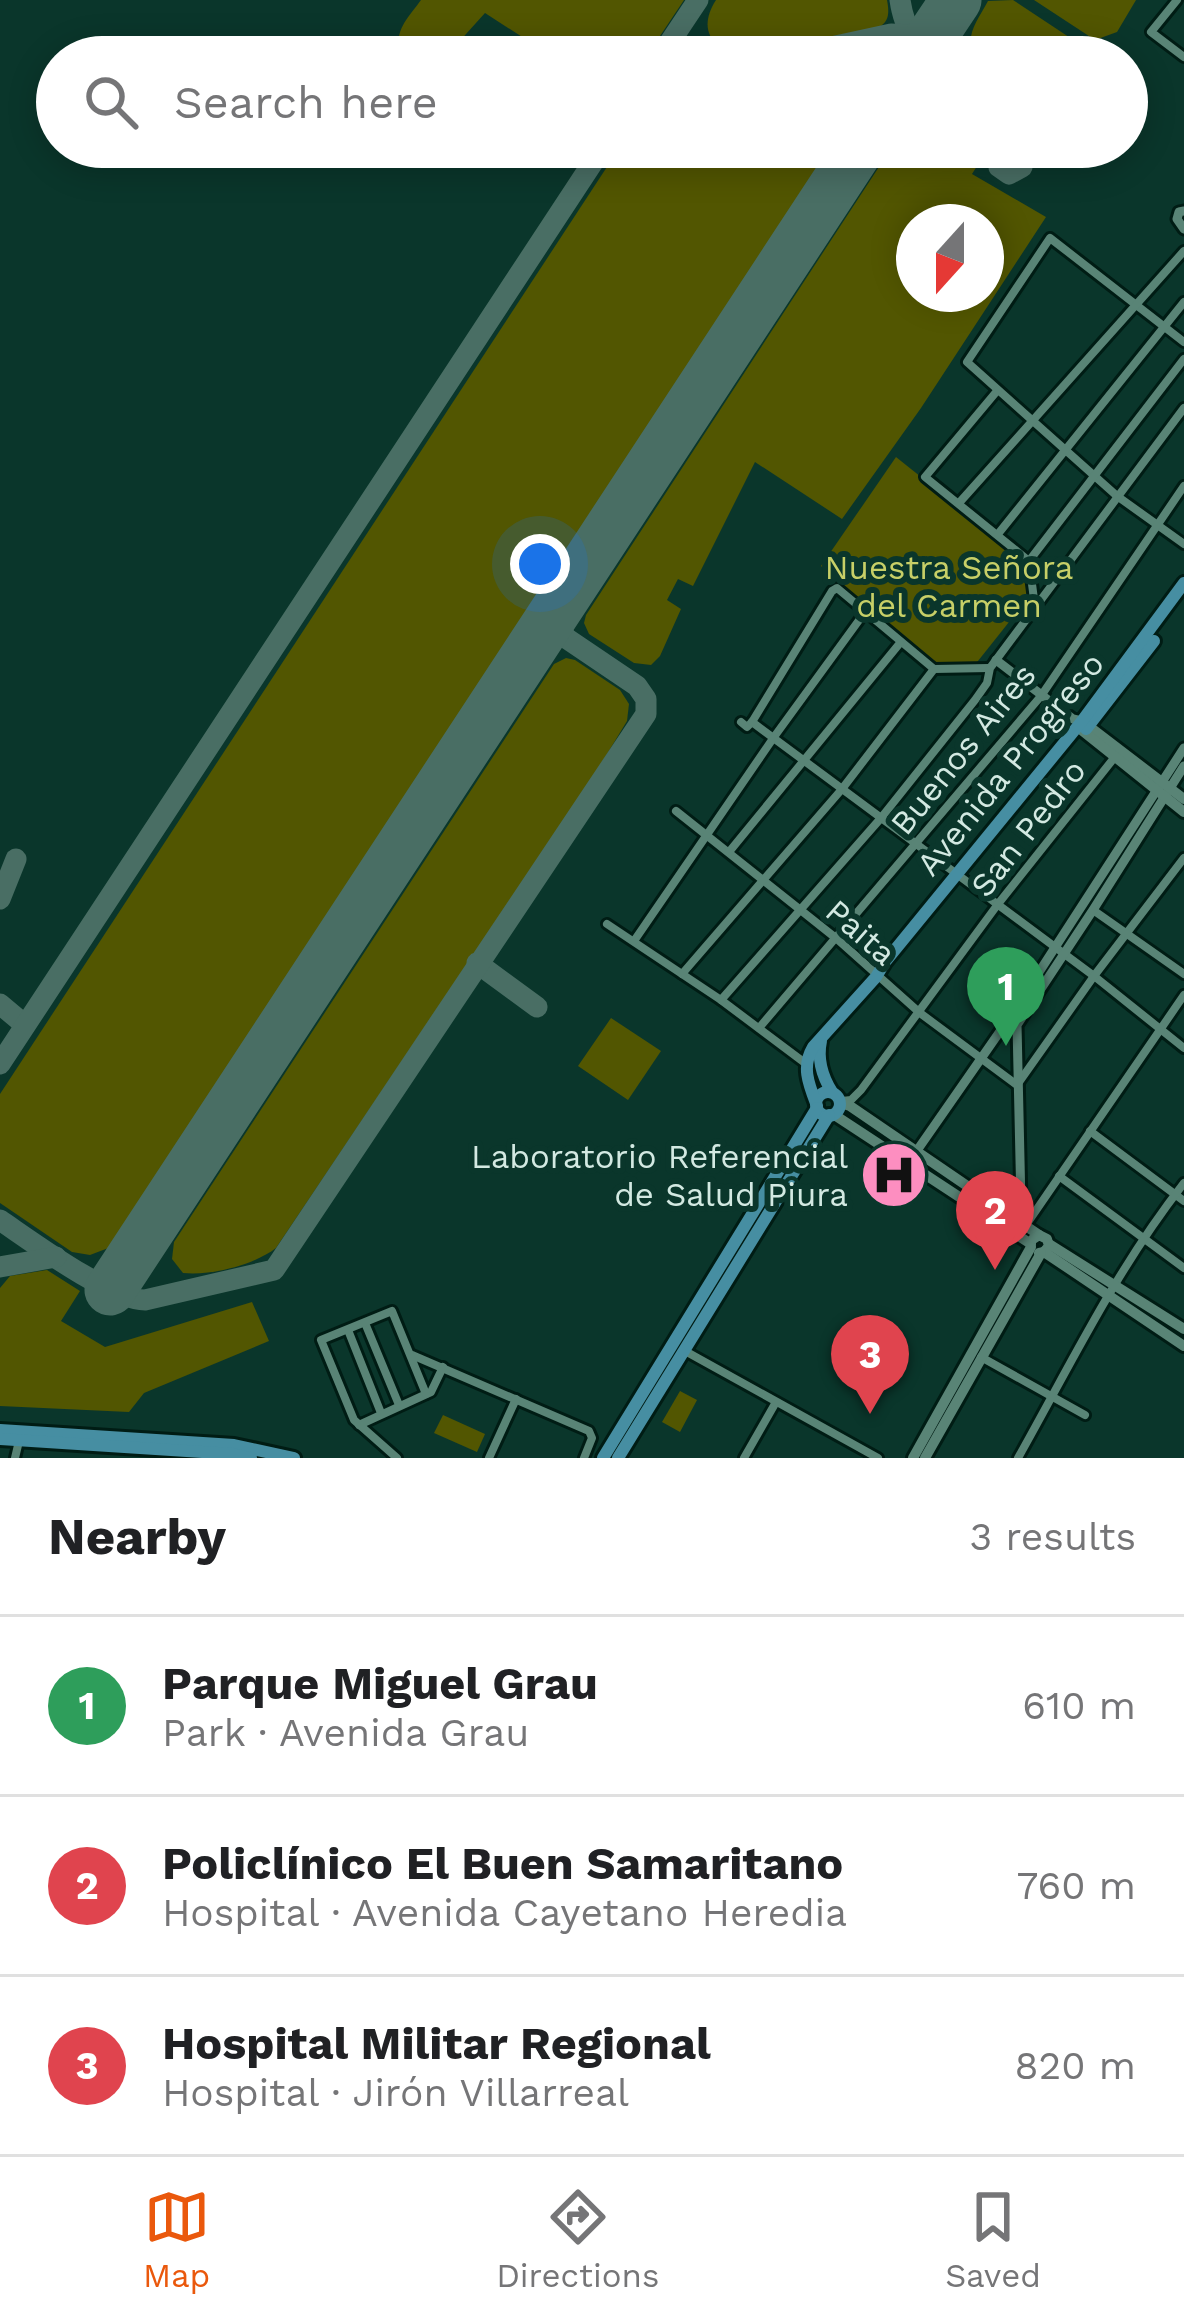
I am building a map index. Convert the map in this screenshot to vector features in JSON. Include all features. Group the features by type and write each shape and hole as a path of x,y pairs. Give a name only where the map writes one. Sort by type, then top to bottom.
{"main road":[{"name":"Avenida Progreso","path":"1081,725 1184,583"},
{"name":"Avenida Progreso","path":"806,1064 823,1034 876,977 889,970 1184,597"},
{"path":"1081,725 1184,812"},
{"path":"1162,789 1184,799"},
{"path":"604,1458 830,1106 819,1056 823,1034"},
{"path":"806,1064 806,1075 830,1106"},
{"path":"830,1106 850,1106 912,1157 1039,1246 1184,1329"},
{"path":"912,1157 1022,1222 1039,1246"},
{"path":"618,1458 686,1351 775,1191"},
{"path":"926,1458 1039,1246"},
{"path":"913,1458 1039,1246"},
{"path":"1110,1289 1184,1346"},
{"path":"0,1430 251,1458"},
{"path":"0,1439 234,1445 294,1458"}],"street":[{"path":"1177,0 1151,32 1184,57"},
{"path":"1184,211 1177,219 1184,229"},
{"path":"1184,342 1050,238 967,362 1117,496 1184,544"},
{"path":"959,503 1184,251"},
{"path":"998,534 1184,302"},
{"path":"1029,561 1184,359"},
{"path":"998,391 925,476 1029,561 1035,608"},
{"path":"721,1000 881,818 987,683 993,664 1184,408"},
{"name":"Buenos Aires","path":"760,1028 1041,696 1184,486"},
{"path":"741,722 747,727 752,722 837,588 934,669 993,664 1081,725"},
{"path":"634,941 865,612"},
{"path":"729,852 900,643"},
{"path":"682,974 842,789 934,669"},
{"path":"752,722 1184,1048"},
{"path":"912,1157 1060,950 1094,910 1184,748"},
{"name":"San Pedro","path":"830,1106 856,1096 1117,754"},
{"path":"1022,1222 1016,1025 1162,789 1184,766"},
{"name":"Paita","path":"676,812 837,939 920,1013 1017,1085"},
{"path":"1017,1085 1184,858"},
{"path":"1094,910 1184,974"},
{"path":"607,924 806,1064"},
{"path":"1022,1222 1184,995"},
{"path":"1090,1131 1179,1198"},
{"path":"1059,1176 1184,1268"},
{"path":"1018,1458 1110,1289 1142,1239 1179,1198 1184,1183"},
{"path":"397,1458 354,1420 321,1340 392,1311 426,1394"},
{"path":"365,1323 399,1405"},
{"path":"348,1330 381,1413"},
{"path":"686,1351 878,1458"},
{"path":"410,1355 589,1431 592,1438 584,1458"},
{"path":"981,1357 1085,1415"},
{"path":"359,1425 431,1392 443,1367"},
{"path":"489,1458 516,1399"},
{"path":"744,1458 776,1401"},
{"path":"15,1458 19,1440"}],"green space":[{"path":"421,0 684,0 660,36 521,36 485,13 464,36 399,36"},
{"path":"716,0 887,0 888,12 879,27 835,36 710,36"},
{"path":"1013,0 1067,36 971,36 988,1"},
{"path":"1034,0 1136,0 1117,32 1089,36"},
{"path":"606,168 817,168 111,1247 90,1255 72,1252 0,1203 0,1094"},
{"path":"878,168 976,168 972,174 1046,217 1004,281 1004,204 896,204 896,312 984,312 842,519 755,462 693,586 678,579 667,600 681,609 660,656 651,665 634,663 589,634 586,615"},
{"name":"Nuestra Señora del Carmen","path":"896,457 1025,560 1029,597 974,666 937,666 821,566"},
{"path":"566,658 620,690 629,704 627,721 595,774 276,1248 232,1268 183,1273 172,1259 174,1242 554,664"},
{"path":"611,1018 661,1051 628,1100 578,1066"},
{"path":"47,1270 80,1291 61,1321 105,1347 252,1302 269,1341 144,1393 129,1412 0,1406 0,1288 10,1276"},
{"path":"680,1391 697,1400 680,1432 662,1422"},
{"path":"443,1415 485,1434 477,1452 434,1433"}],"taxiway":[{"path":"674,36 698,0"},
{"path":"900,0 915,36"},
{"path":"882,36 911,35"},
{"path":"0,1064 589,168"},
{"path":"1000,168 1009,174 1020,168"},
{"path":"558,607 558,627 566,638"},
{"path":"0,1220 71,1268 112,1290 145,1300 274,1270 646,714 646,699 637,686 566,638 538,637"},
{"path":"0,899 16,859"},
{"path":"477,963 537,1007"},
{"path":"0,1004 25,1025"},
{"path":"0,1267 56,1257"}],"runway":[{"path":"932,36 956,0"},
{"path":"110,1290 846,168"}],"place":[{"name":"Parque Miguel Grau","path":"1006,1046"},
{"name":"Laboratorio Referencial de Salud Piura","path":"894,1175"},
{"name":"Policlínico El Buen Samaritano","path":"995,1270"},
{"name":"Hospital Militar Regional","path":"870,1414"}]}
